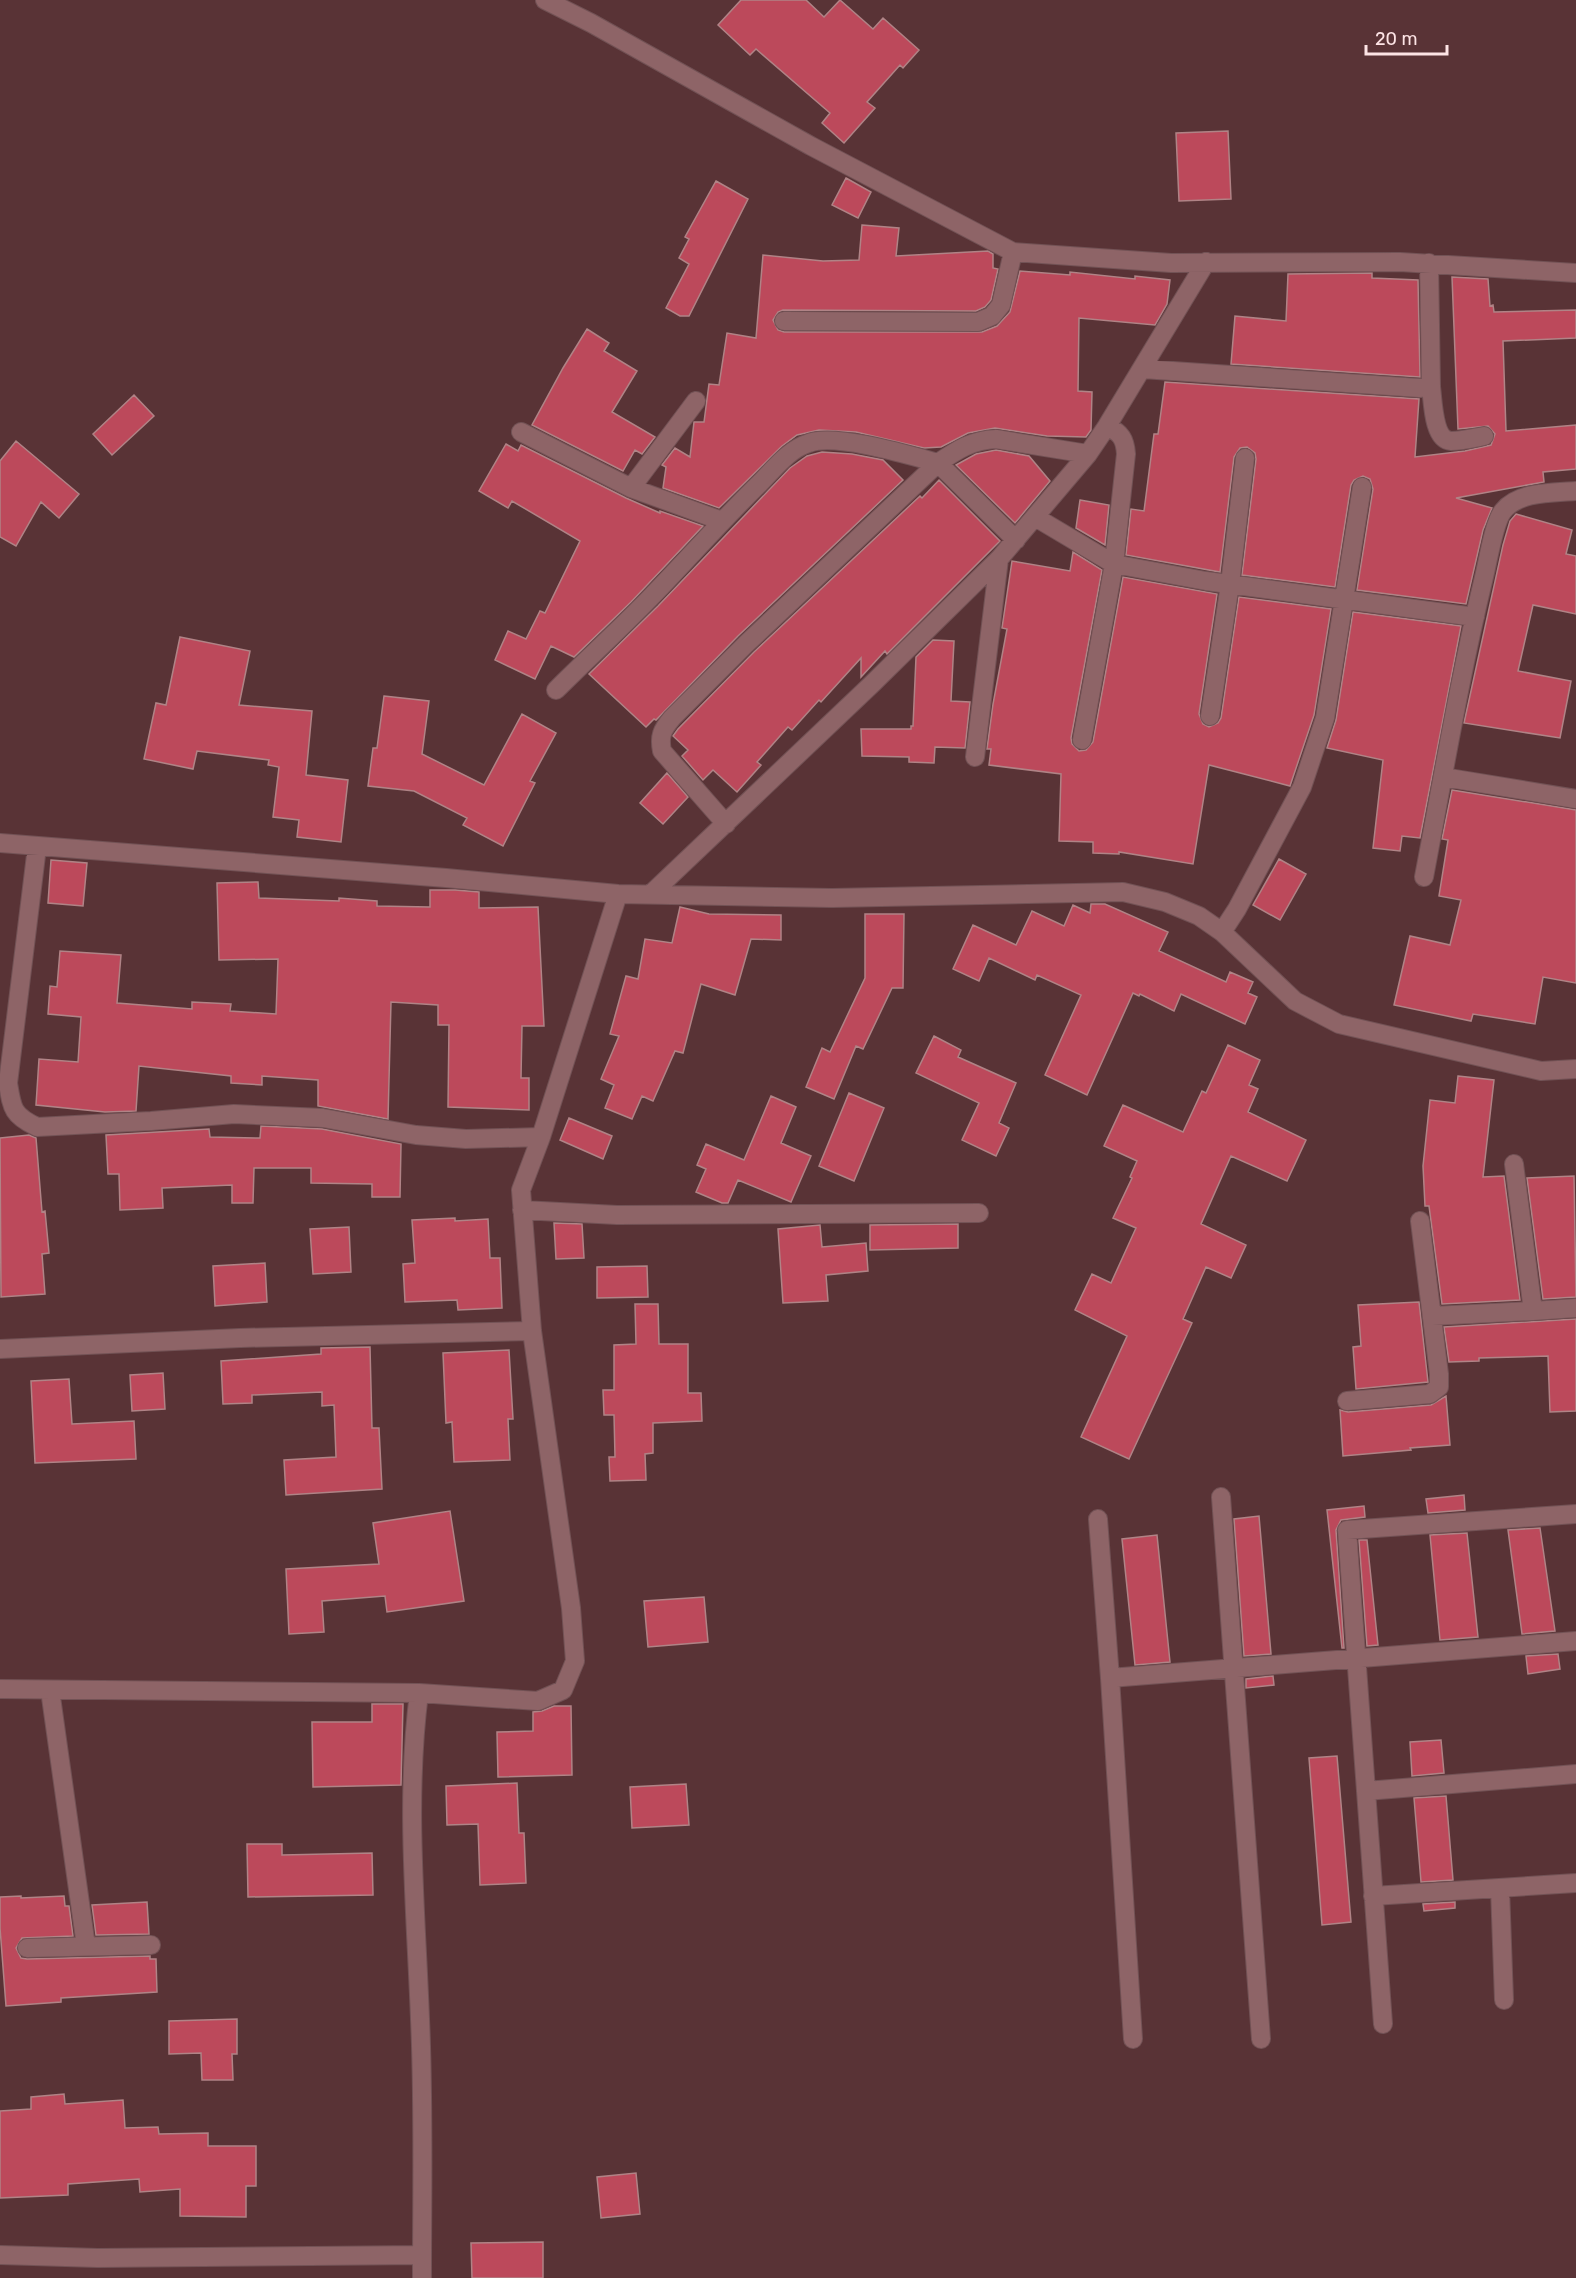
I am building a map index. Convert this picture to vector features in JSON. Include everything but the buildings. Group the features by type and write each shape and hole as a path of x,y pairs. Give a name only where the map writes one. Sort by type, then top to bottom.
{"street":[{"path":"545,0 591,23 811,146 1013,252 1172,263 1429,263 1576,273"},
{"path":"784,321 978,322 992,316 1001,305 1013,252"},
{"path":"652,893 726,824 1016,540 1088,454 1143,369 1206,262"},
{"path":"1429,263 1431,387 1438,432 1449,441 1484,436"},
{"path":"1143,369 1431,387"},
{"path":"631,488 696,401"},
{"path":"1082,740 1114,564 1126,454 1125,442 1120,433 1107,426"},
{"path":"521,432 631,488 722,521"},
{"path":"726,824 662,751 660,739 662,730 746,644 938,463 961,447 996,439 1088,454"},
{"path":"556,690 651,597 785,458 809,442 821,440 841,442 938,463 1016,540"},
{"path":"1210,716 1230,584 1245,458"},
{"path":"1222,932 1237,909 1302,788 1324,718 1362,487"},
{"path":"1424,877 1474,617 1502,512 1513,502 1538,494 1576,491"},
{"path":"1035,517 1114,564 1230,584 1474,617"},
{"path":"975,757 999,559"},
{"path":"1443,777 1576,799"},
{"path":"0,843 618,894 832,898 1123,892 1165,902 1199,916 1222,932 1295,1000 1339,1024 1541,1071 1576,1069"},
{"path":"37,847 8,1083 12,1108 22,1120 37,1126 151,1121 234,1114 323,1118 416,1135 466,1139 541,1137"},
{"path":"0,1689 419,1693 538,1701 563,1690 575,1661 571,1608 532,1331 521,1190 541,1137 618,894"},
{"path":"1514,1164 1533,1311"},
{"path":"522,1210 617,1215 979,1213"},
{"path":"1347,1401 1430,1394 1439,1387 1420,1221"},
{"path":"1432,1316 1576,1308"},
{"path":"0,1349 240,1338 532,1331"},
{"path":"1221,1497 1261,2039"},
{"path":"1383,2024 1347,1530 1576,1514"},
{"path":"1098,1520 1133,2039"},
{"path":"1110,1678 1576,1641"},
{"path":"51,1690 86,1946"},
{"path":"419,1693 415,1723 412,1813 422,2072 422,2278"},
{"path":"1366,1791 1576,1774"},
{"path":"1373,1896 1576,1883"},
{"path":"1500,1888 1503,2000"},
{"path":"27,1948 151,1945"},
{"path":"0,2255 98,2258 422,2255"}]}
